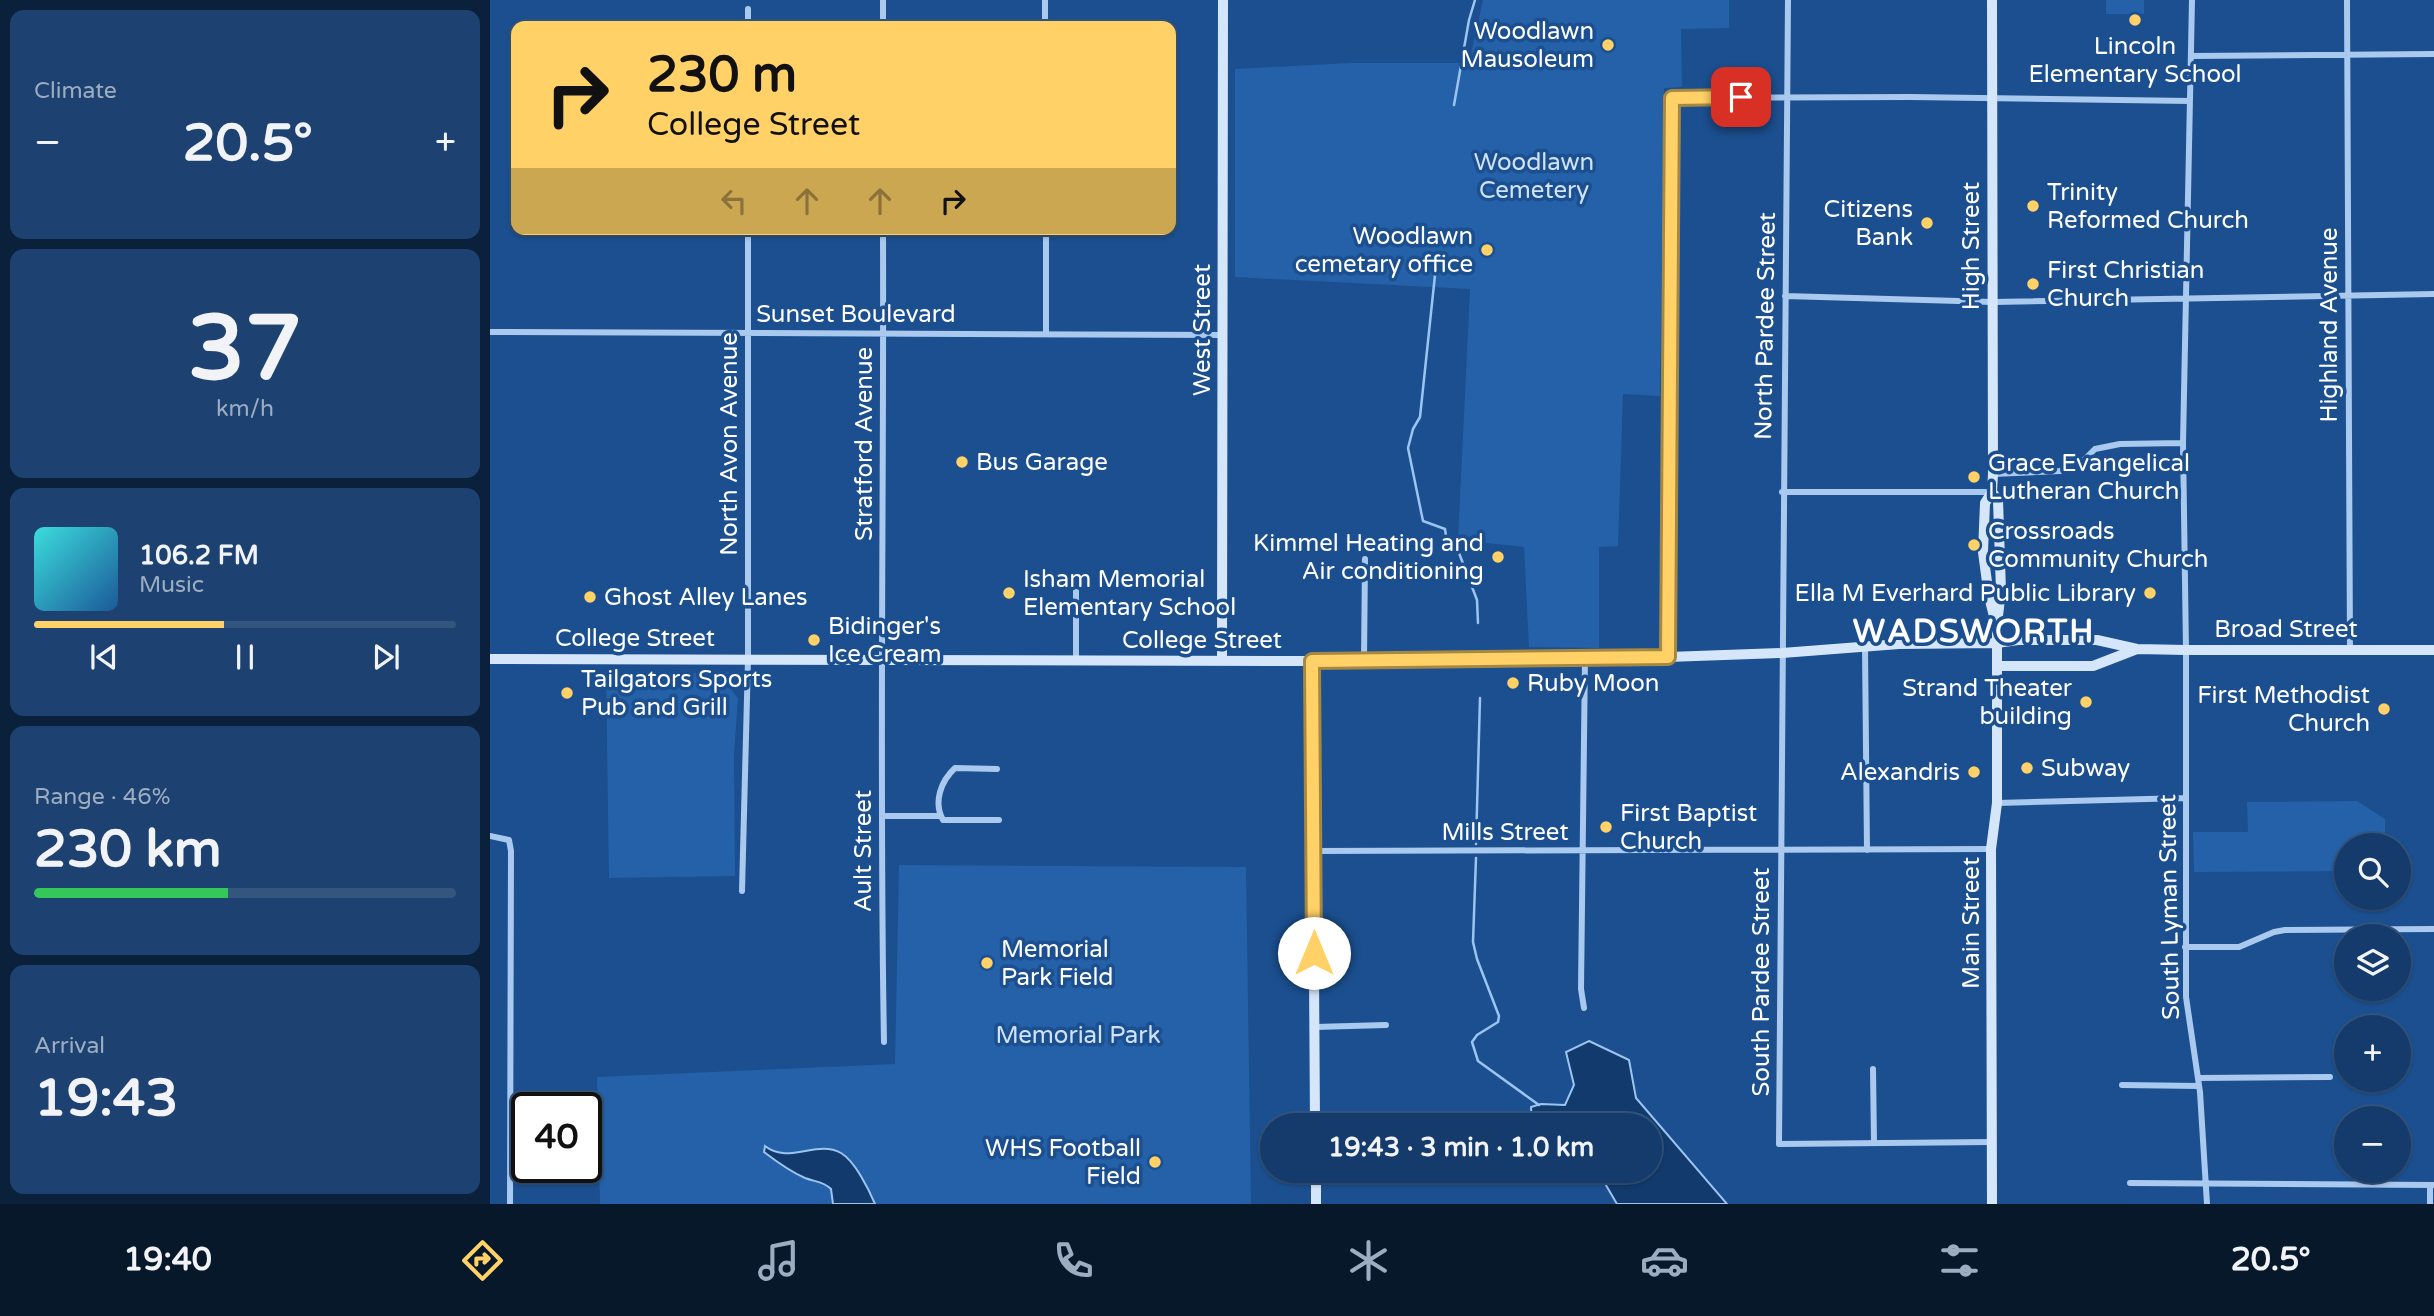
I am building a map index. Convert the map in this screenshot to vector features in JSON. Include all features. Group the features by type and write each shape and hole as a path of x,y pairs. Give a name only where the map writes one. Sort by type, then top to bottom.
{"main road":[{"name":"West Street","path":"1222,661 1223,0"},
{"name":"High Street","path":"1992,0 1993,474 1992,492 1984,503 1983,552 1989,597 1997,624"},
{"name":"High Street","path":"1992,492 1998,500 2001,592 1997,642"},
{"name":"College Street","path":"490,659 1312,661 1668,657 1782,653 1899,644 1997,642"},
{"name":"Broad Street","path":"1997,642 2107,642 2137,649 2186,650 2434,650"},
{"name":"Main Street","path":"1992,1204 1991,849 1997,803 1997,642"},
{"path":"2107,642 2112,651 2109,661"},
{"name":"Broad Street","path":"1998,666 2084,666 2109,661 2137,649"},
{"path":"1312,661 1315,1113"},
{"path":"1315,1183 1316,1204"}],"street":[{"path":"883,0 883,21"},
{"path":"1045,0 1045,21"},
{"name":"North Pardee Street","path":"1782,653 1787,0"},
{"name":"South Lyman Street","path":"2192,0 2183,443 2186,650 2185,947 2186,997 2199,1086 2207,1204"},
{"name":"Highland Avenue","path":"2347,0 2350,651"},
{"path":"748,9 748,21"},
{"path":"2191,56 2434,54"},
{"path":"1668,657 1672,98 2190,101"},
{"name":"North Avon Avenue","path":"743,891 748,659 748,235"},
{"name":"Stratford Avenue","path":"883,235 884,660"},
{"path":"1046,235 1046,334"},
{"path":"1785,296 1993,302 2434,294"},
{"name":"Sunset Boulevard","path":"490,332 1223,335"},
{"path":"1993,474 2060,471 2078,466 2095,449 2120,444 2183,443"},
{"path":"1782,492 1992,492"},
{"path":"1364,660 1365,559"},
{"path":"1076,582 1076,660"},
{"path":"1865,647 1867,850"},
{"name":"South Pardee Street","path":"1782,653 1779,1144 1874,1143"},
{"path":"1584,1009 1581,989 1585,657"},
{"name":"Ault Street","path":"884,660 884,1042"},
{"path":"940,816 940,787 945,777 955,768 997,769"},
{"path":"1997,803 2186,798"},
{"path":"882,816 999,820"},
{"path":"490,836 509,840 511,851 510,1204"},
{"name":"Mills Street","path":"1314,852 1991,849"},
{"path":"2185,947 2239,947 2285,929 2434,929"},
{"path":"1315,1027 1386,1026"},
{"path":"1873,1069 1874,1143 1992,1142"},
{"path":"2198,1078 2330,1077"},
{"path":"2122,1085 2199,1086"},
{"path":"2130,1183 2432,1185 2430,1204"}],"green space":[{"name":"Woodlawn Cemetery","path":"1483,0 1729,0 1729,28 1681,29 1682,87 1664,88 1660,396 1623,394 1618,546 1599,547 1599,648 1529,647 1524,547 1458,540 1470,289 1235,277 1235,69 1350,63 1469,63"},
{"path":"2106,0 2144,0 2144,14 2106,14"},
{"path":"732,672 733,692 738,698 734,753 735,876 609,878 606,674"},
{"path":"2357,801 2385,819 2385,833 2334,833 2334,871 2194,872 2193,832 2248,832 2247,802"},
{"name":"Memorial Park","path":"899,865 1246,867 1251,1204 600,1204 602,1092 597,1092 597,1077 895,1064"}],"shaded area":[{"path":"1589,1041 1629,1060 1636,1098 1649,1113 1531,1113 1531,1107 1541,1104 1565,1105 1574,1085 1566,1052"},
{"path":"1662,1128 1727,1204 1617,1204 1605,1183 1662,1183"},
{"path":"765,1146 784,1153 832,1149 841,1153 856,1169 875,1204 833,1204 828,1186 783,1166 764,1152"}],"waterway":[{"path":"1454,105 1475,0"},
{"path":"1435,275 1420,417 1413,429 1408,448 1423,521 1445,529 1447,543 1459,553 1477,600 1478,623"},
{"path":"1476,844 1480,698"},
{"path":"1476,858 1473,942 1499,1016 1498,1022 1477,1035 1472,1042 1478,1061 1539,1105"}],"place":[{"name":"Lincoln Elementary School","path":"2135,20"},
{"name":"Woodlawn Mausoleum","path":"1608,45"},
{"name":"Trinity Reformed Church","path":"2033,206"},
{"name":"Citizens Bank","path":"1927,223"},
{"name":"Woodlawn cemetary office","path":"1487,250"},
{"name":"First Christian Church","path":"2033,284"},
{"name":"Bus Garage","path":"962,462"},
{"name":"Grace Evangelical Lutheran Church","path":"1974,477"},
{"name":"Crossroads Community Church","path":"1974,545"},
{"name":"Kimmel Heating and Air conditioning","path":"1498,557"},
{"name":"Isham Memorial Elementary School","path":"1009,593"},
{"name":"Ella M Everhard Public Library","path":"2150,593"},
{"name":"Ghost Alley Lanes","path":"590,597"},
{"name":"Bidinger's Ice Cream","path":"814,640"},
{"name":"Ruby Moon","path":"1513,683"},
{"name":"Tailgators Sports Pub and Grill","path":"567,693"},
{"name":"Strand Theater building","path":"2086,702"},
{"name":"First Methodist Church","path":"2384,709"},
{"name":"Subway","path":"2027,768"},
{"name":"Alexandris","path":"1974,772"},
{"name":"First Baptist Church","path":"1606,827"},
{"name":"Memorial Park Field","path":"987,963"},
{"name":"WHS Football Field","path":"1155,1162"}],"district":[{"name":"WADSWORTH","path":"1974,631"}],"route":[{"path":"1314,953 1312,661 1668,657 1672,98 1741,97"}]}
